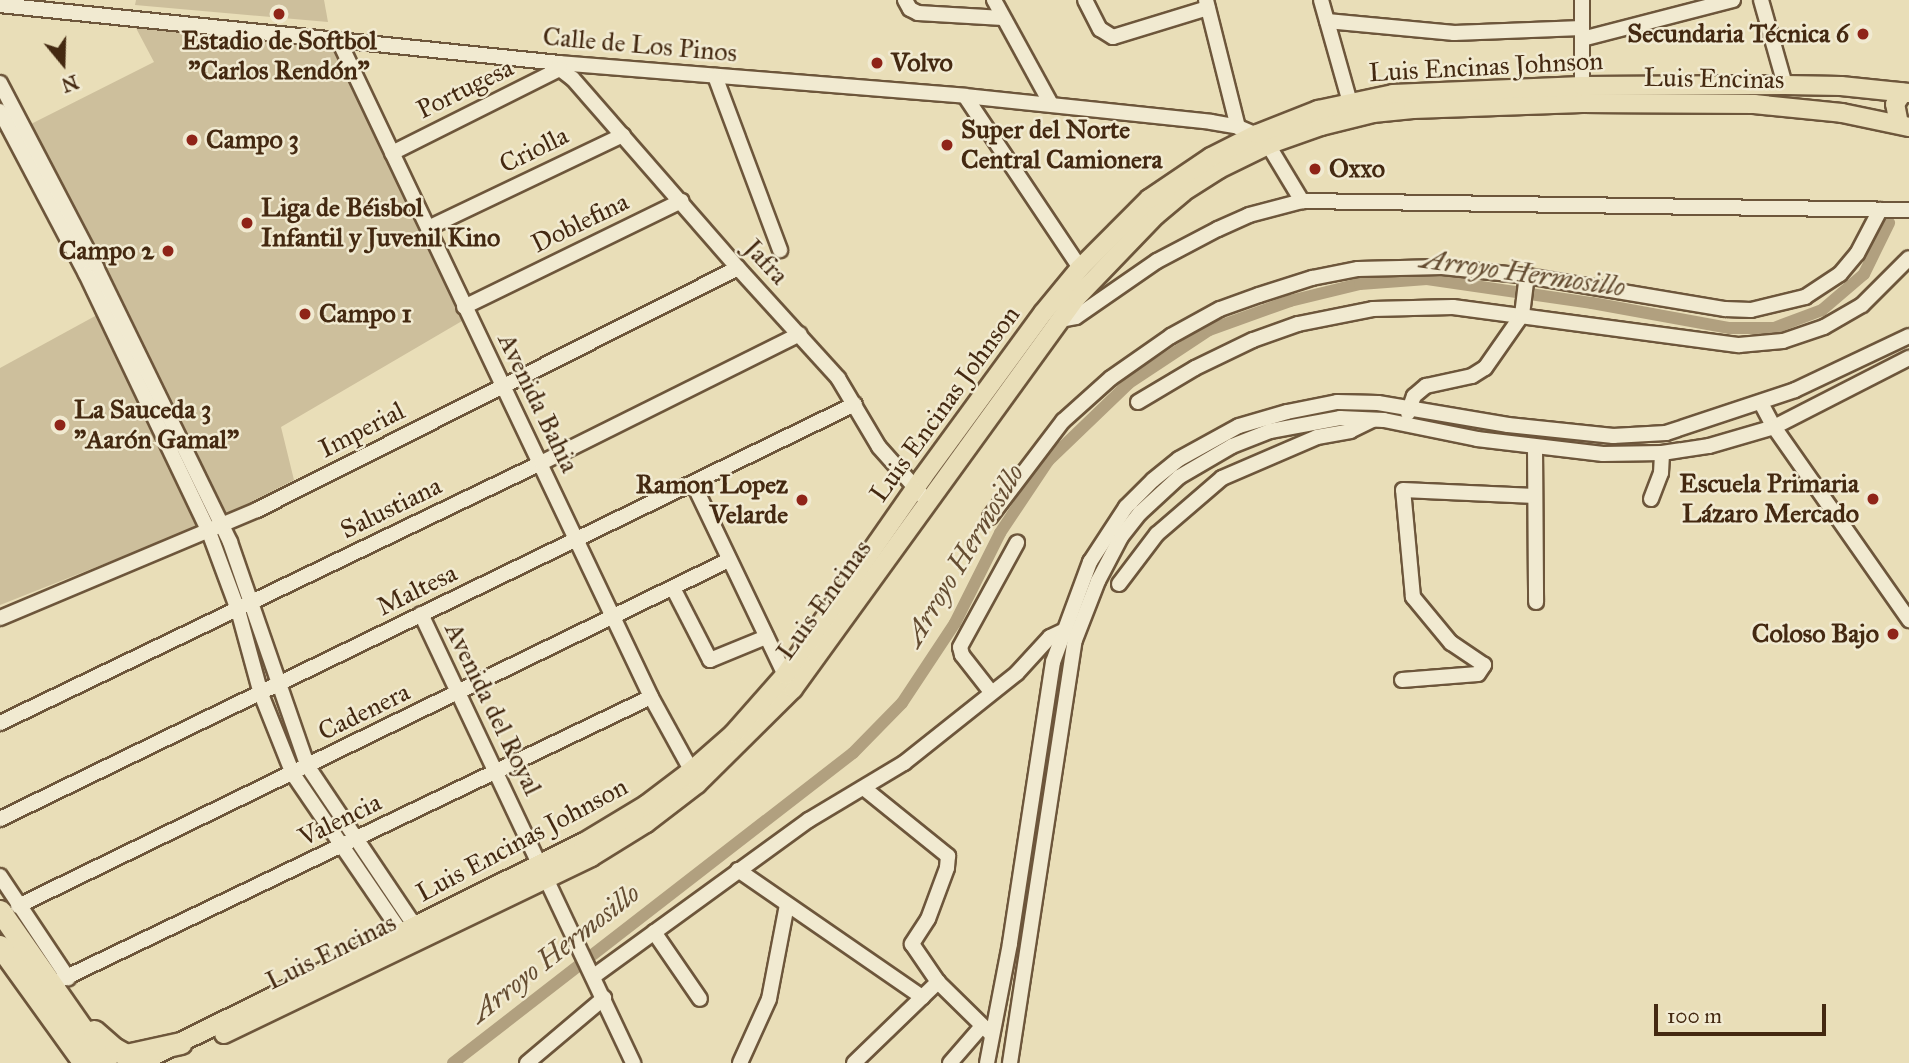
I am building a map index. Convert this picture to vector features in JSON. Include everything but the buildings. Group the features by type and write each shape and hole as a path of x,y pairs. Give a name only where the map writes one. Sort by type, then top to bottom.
{"highway":[{"path":"9,909 106,1063"},
{"path":"0,946 84,1063"},
{"path":"59,986 115,1049 126,1055 181,1043"}],"main road":[{"name":"Luis Encinas Johnson","path":"139,1063 543,870 694,777 733,734 789,682 921,496 1043,313 1080,268 1129,218 1169,184 1201,162 1264,139 1292,119 1351,109 1415,93 1582,94 1785,85 1841,86 1906,93"},
{"path":"1904,126 1895,104 1906,93"},
{"name":"Luis Encinas","path":"1582,94 1775,105 1842,113 1904,126"},
{"path":"921,496 1101,269 1156,215 1200,180 1264,139"},
{"name":"Luis Encinas","path":"166,1063 412,934"}],"street":[{"path":"905,0 910,9 918,13 1003,18"},
{"path":"994,0 1051,104"},
{"path":"1085,0 1104,34 1113,37 1207,4 1238,127"},
{"path":"1321,0 1351,109"},
{"path":"1582,0 1582,94"},
{"path":"1327,21 1454,33 1582,34 1733,0"},
{"path":"1761,0 1785,85"},
{"name":"Calle de Los Pinos","path":"0,5 559,66 1051,104 1238,127 1264,139"},
{"name":"Avenida Bahia","path":"339,41 651,696 694,777"},
{"name":"Jafra","path":"559,66 838,378 879,447 921,496"},
{"name":"Portugesa","path":"392,153 559,66"},
{"path":"715,76 780,250"},
{"path":"0,83 253,602 308,767 349,842"},
{"path":"965,96 1080,268"},
{"path":"0,111 110,309"},
{"name":"Criolla","path":"428,228 622,135"},
{"path":"1264,139 1302,201"},
{"name":"Doblefina","path":"464,307 681,201"},
{"path":"1061,320 1076,317 1157,261 1218,229 1249,215 1302,201 1909,210"},
{"path":"990,517 1063,421 1111,378 1171,336 1220,309 1312,278 1358,270 1442,267 1527,277 1725,309 1751,310 1805,297 1840,274 1857,254 1880,210"},
{"path":"1138,401 1195,368 1253,341 1336,315 1403,306 1453,307 1726,344 1760,345 1801,337 1850,313 1875,294 1909,258"},
{"name":"Imperial","path":"0,618 216,529 738,268"},
{"path":"1405,424 1414,396 1426,386 1472,376 1485,368 1522,315 1527,277"},
{"name":"Salustiana","path":"0,723 541,463 800,334"},
{"path":"987,1063 987,1030 1010,943 1045,708 1063,631 1090,562 1112,527 1153,480 1180,459 1240,426 1297,410 1358,401 1410,407 1508,425 1641,436 1689,427 1816,382 1909,336"},
{"path":"1010,1063 1013,1028 1043,862 1075,640 1098,581 1121,537 1158,495 1179,477 1232,446 1270,431 1305,422 1340,418 1374,419 1535,447 1603,454 1662,453 1709,446 1774,427 1909,358"},
{"path":"1761,402 1774,427 1909,620"},
{"name":"Maltesa","path":"0,819 855,404"},
{"path":"1119,584 1157,534 1222,478 1317,436 1350,431 1374,419"},
{"path":"1535,447 1536,602"},
{"path":"1651,499 1661,473 1662,453"},
{"path":"693,483 789,682"},
{"path":"1402,680 1478,674 1484,665 1451,643 1413,597 1403,490 1535,496"},
{"path":"216,529 261,694 293,774 349,842 412,934"},
{"path":"991,692 962,655 960,647 1017,543"},
{"name":"Cadenera","path":"9,909 308,767 729,560"},
{"path":"673,588 710,660 719,659 766,637"},
{"name":"Avenida del Royal","path":"421,614 594,975 632,1063"},
{"path":"594,975 808,820 865,789 904,763 1017,673 1050,637 1063,631"},
{"name":"Valencia","path":"59,986 651,696"},
{"path":"865,789 948,856 947,868 928,919 912,944 938,982 987,1030"},
{"path":"1022,859 1043,862"},
{"path":"738,870 922,997"},
{"path":"0,876 9,909"},
{"path":"740,1063 772,990 786,905"},
{"path":"654,932 700,999"},
{"path":"854,1063 938,982"},
{"path":"527,1063 604,998"},
{"path":"950,1063 987,1030"}],"shaded area":[{"name":"Estadio de Softbol \"Carlos Rendón\"","path":"136,0 324,0 328,22 135,5"},
{"name":"Liga de Béisbol Infantil y Juvenil Kino","path":"136,28 333,48 462,321 281,427 294,480 225,516 29,125 154,62"},
{"path":"97,315 200,526 0,605 0,368"}],"waterway":[{"name":"Arroyo Hermosillo","path":"453,1063 853,753 902,703 955,623 1000,533 1048,461 1129,383 1209,330 1290,301 1360,284 1427,279 1592,303 1730,328 1774,328 1822,310 1864,274 1889,223"}],"place":[{"name":"Estadio de Softbol \"Carlos Rendón\"","path":"279,14"},
{"name":"Secundaria Técnica 6","path":"1863,34"},
{"name":"Volvo","path":"877,63"},
{"name":"Campo 3","path":"192,140"},
{"name":"Super del Norte Central Camionera","path":"947,145"},
{"name":"Oxxo","path":"1315,169"},
{"name":"Liga de Béisbol Infantil y Juvenil Kino","path":"247,223"},
{"name":"Campo 2","path":"168,251"},
{"name":"Campo 1","path":"305,314"},
{"name":"La Sauceda 3 \"Aarón Gamal\"","path":"60,425"},
{"name":"Escuela Primaria Lázaro Mercado","path":"1873,499"},
{"name":"Ramon Lopez Velarde","path":"802,500"},
{"name":"Coloso Bajo","path":"1893,634"}]}
